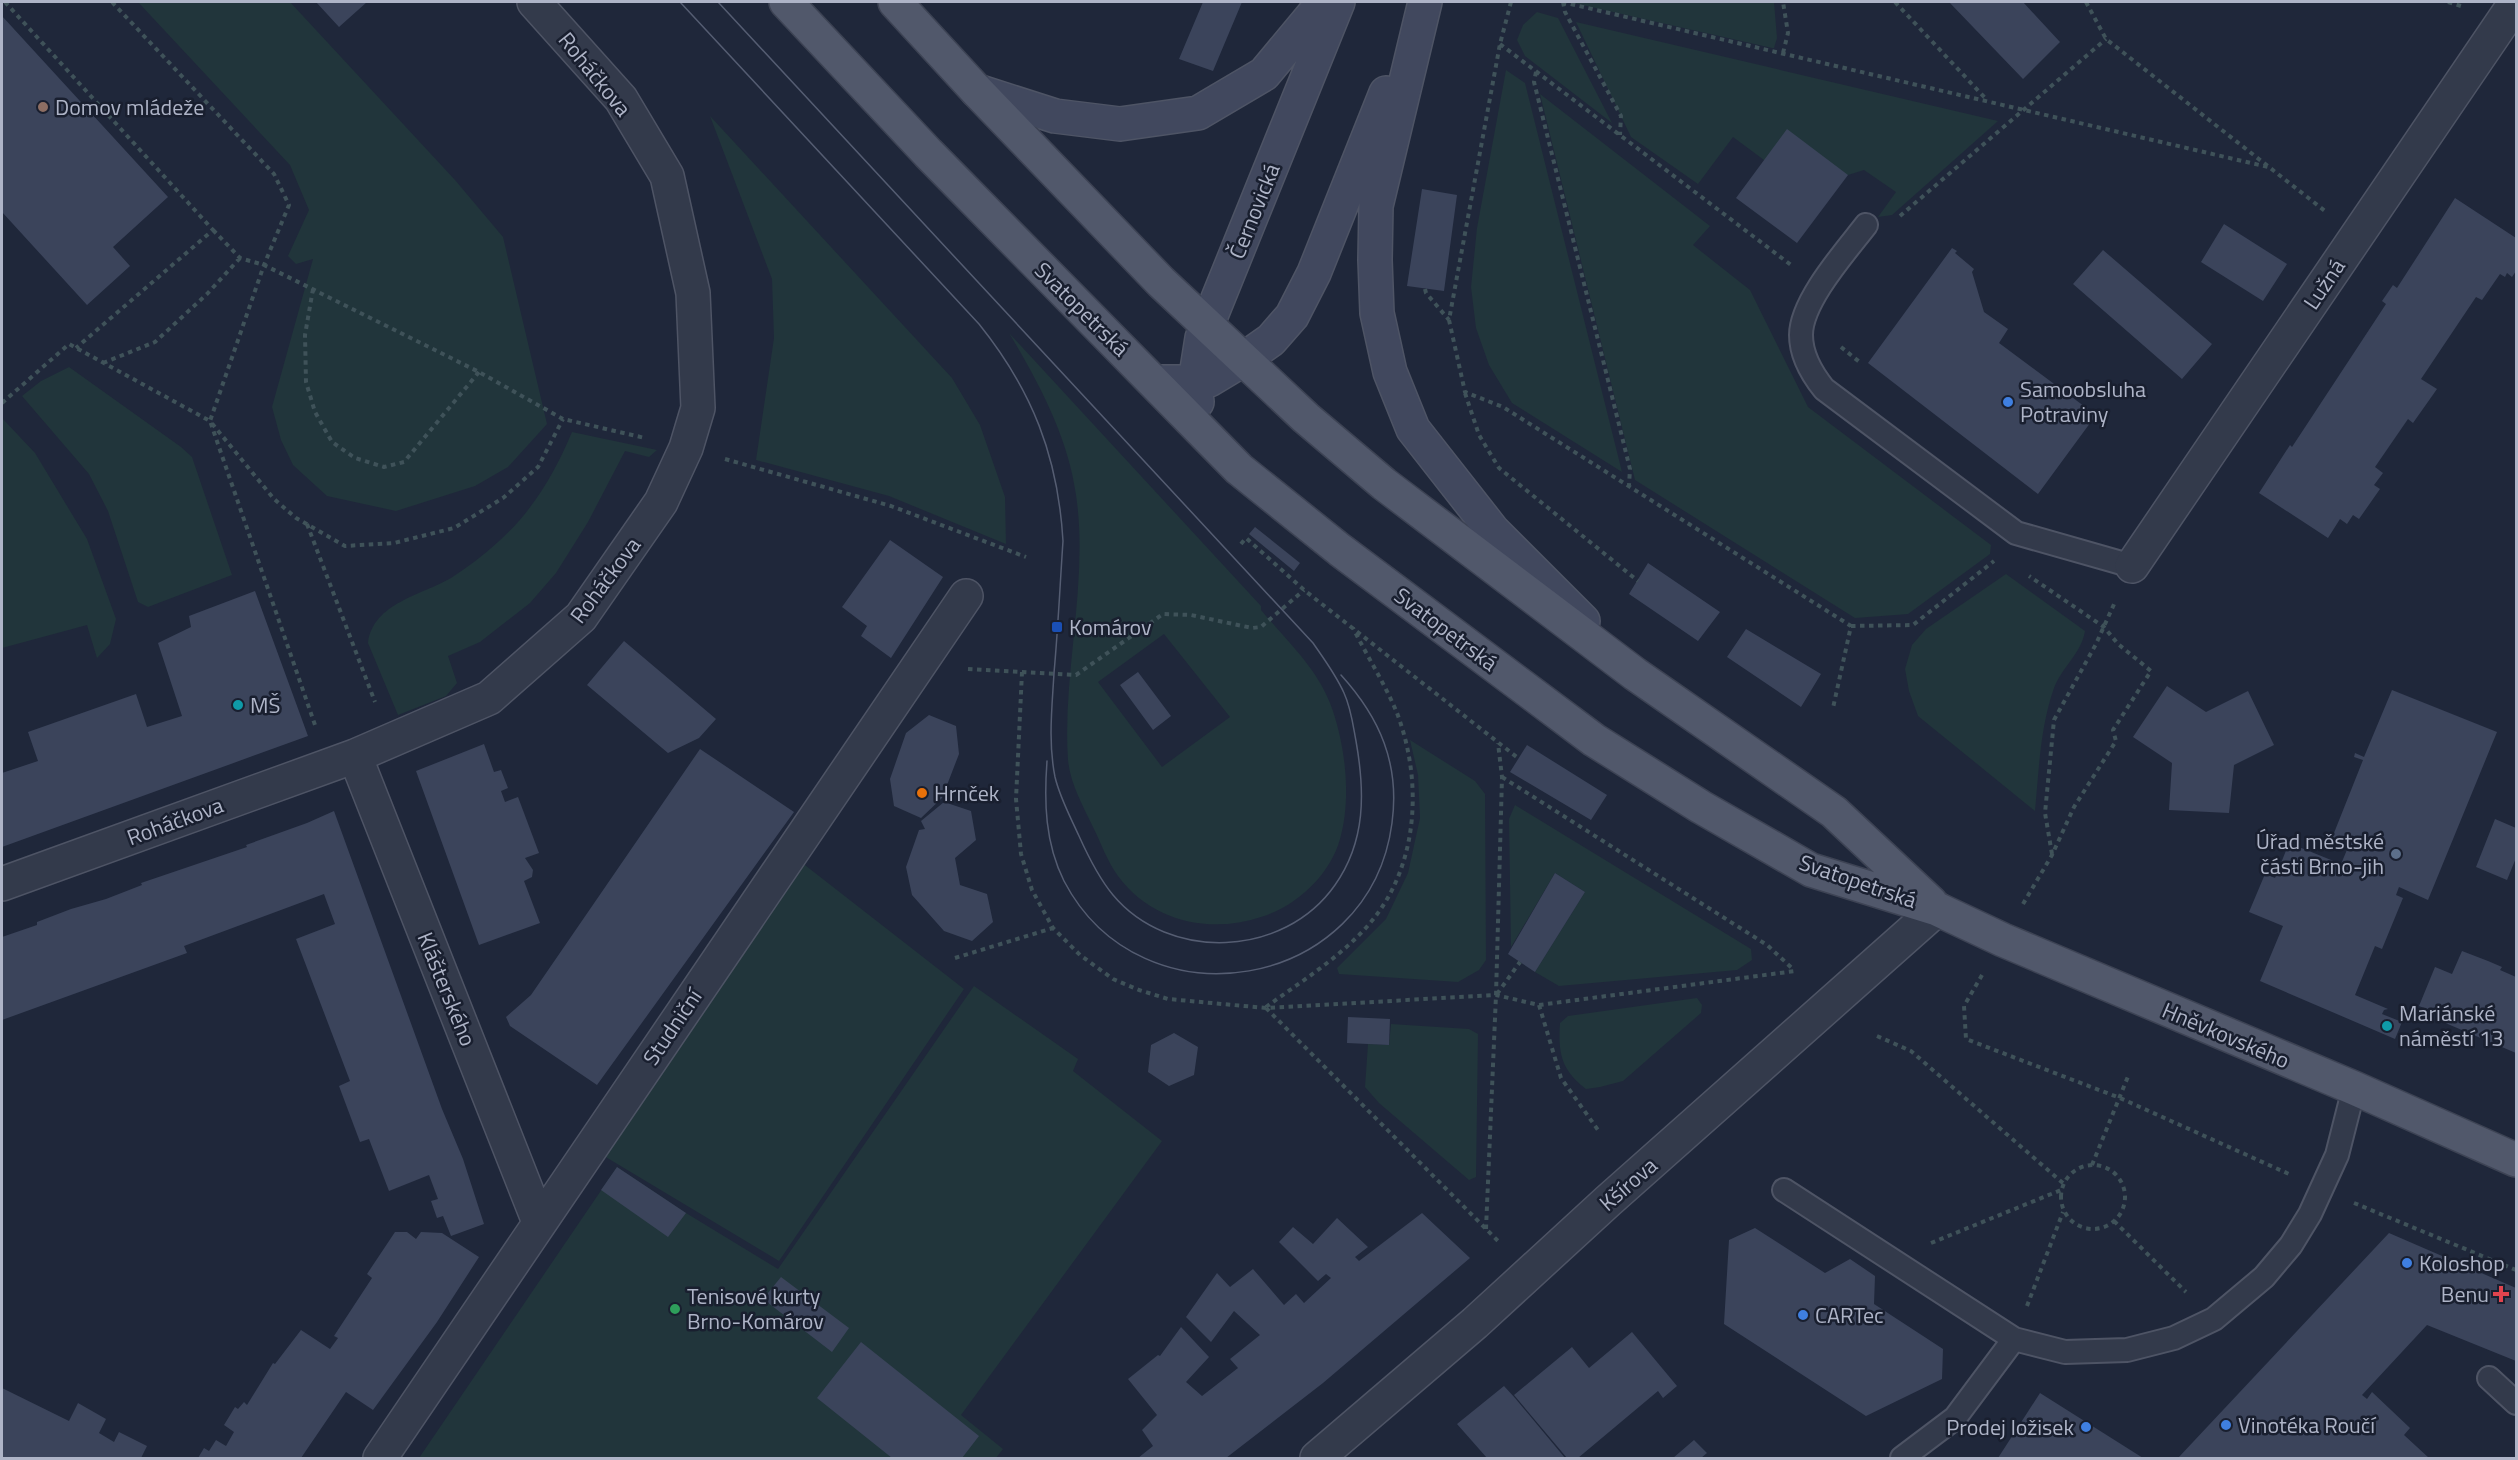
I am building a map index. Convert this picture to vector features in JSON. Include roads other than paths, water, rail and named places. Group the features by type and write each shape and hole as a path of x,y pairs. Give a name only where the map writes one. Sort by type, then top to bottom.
{"main road":[{"name":"Svatopetrská","path":"786,2 928,153 1239,469 1340,550 1594,740 1701,807 1811,870 1937,909"},
{"name":"Svatopetrská","path":"895,2 977,91 1161,282 1306,418 1384,484 1635,674 1834,812 1937,909"},
{"path":"977,91 1055,116 1120,124 1198,113 1263,74 1324,2"},
{"name":"Černovická","path":"1198,427 1195,382 1202,338 1338,2"},
{"path":"1154,382 1209,380 1271,340 1292,316 1314,273 1423,2"},
{"path":"1423,2 1376,206 1377,313 1390,372 1413,429 1493,531 1635,674"},
{"name":"Hněvkovského","path":"1937,909 2122,992 2354,1088 2517,1160"}],"street":[{"name":"Roháčkova","path":"2,884 355,756 489,698 581,617 661,502 686,448 698,408 693,293 667,176 621,99 534,2"},
{"name":"Lužná","path":"2132,566 2506,33 2516,2"},
{"name":"Studniční","path":"380,1458 966,596"},
{"name":"Klášterského","path":"355,756 539,1222"},
{"name":"Kšírova","path":"1317,1458 1475,1323 1608,1201 1937,909"}],"lane":[{"path":"1861,231 1819,290 1807,312 1801,334 1805,356 1812,374 1824,389 2016,533 2132,566"},
{"path":"1784,1190 2014,1339 2065,1352 2127,1350 2174,1338 2214,1319 2264,1277 2291,1245 2310,1214 2337,1155 2354,1088"},
{"path":"1902,1458 1954,1418 2014,1339"},
{"path":"2489,1378 2517,1402"}],"tram line":[{"path":"680,2 979,324 998,349 1028,399 1048,452 1060,510 1063,541 1051,738 1055,777 1066,807 1103,881 1113,895 1137,917 1164,932 1194,941 1226,942 1257,938 1287,927 1313,909 1335,885 1353,851 1358,834 1361,797 1359,760 1348,705 1334,673 1313,643 718,2"},
{"path":"1047,761 1046,807 1053,852 1064,881 1100,928 1145,958 1196,972 1249,971 1299,954 1342,924 1375,880 1392,823 1394,801 1390,762 1384,743 1367,708 1341,675"}],"place":[{"name":"Domov mládeže","path":"43,107"},
{"name":"Samoobsluha Potraviny","path":"2008,402"},
{"name":"Komárov","path":"1057,627"},
{"name":"MŠ","path":"238,705"},
{"name":"Hrnček","path":"922,793"},
{"name":"Úřad městské části Brno-jih","path":"2396,854"},
{"name":"Mariánské náměstí 13","path":"2387,1026"},
{"name":"Koloshop","path":"2407,1263"},
{"name":"Benu","path":"2501,1294"},
{"name":"Tenisové kurty Brno-Komárov","path":"675,1309"},
{"name":"CARTec","path":"1803,1315"},
{"name":"Vinotéka Roučí","path":"2226,1425"},
{"name":"Prodej ložisek","path":"2086,1427"}]}
